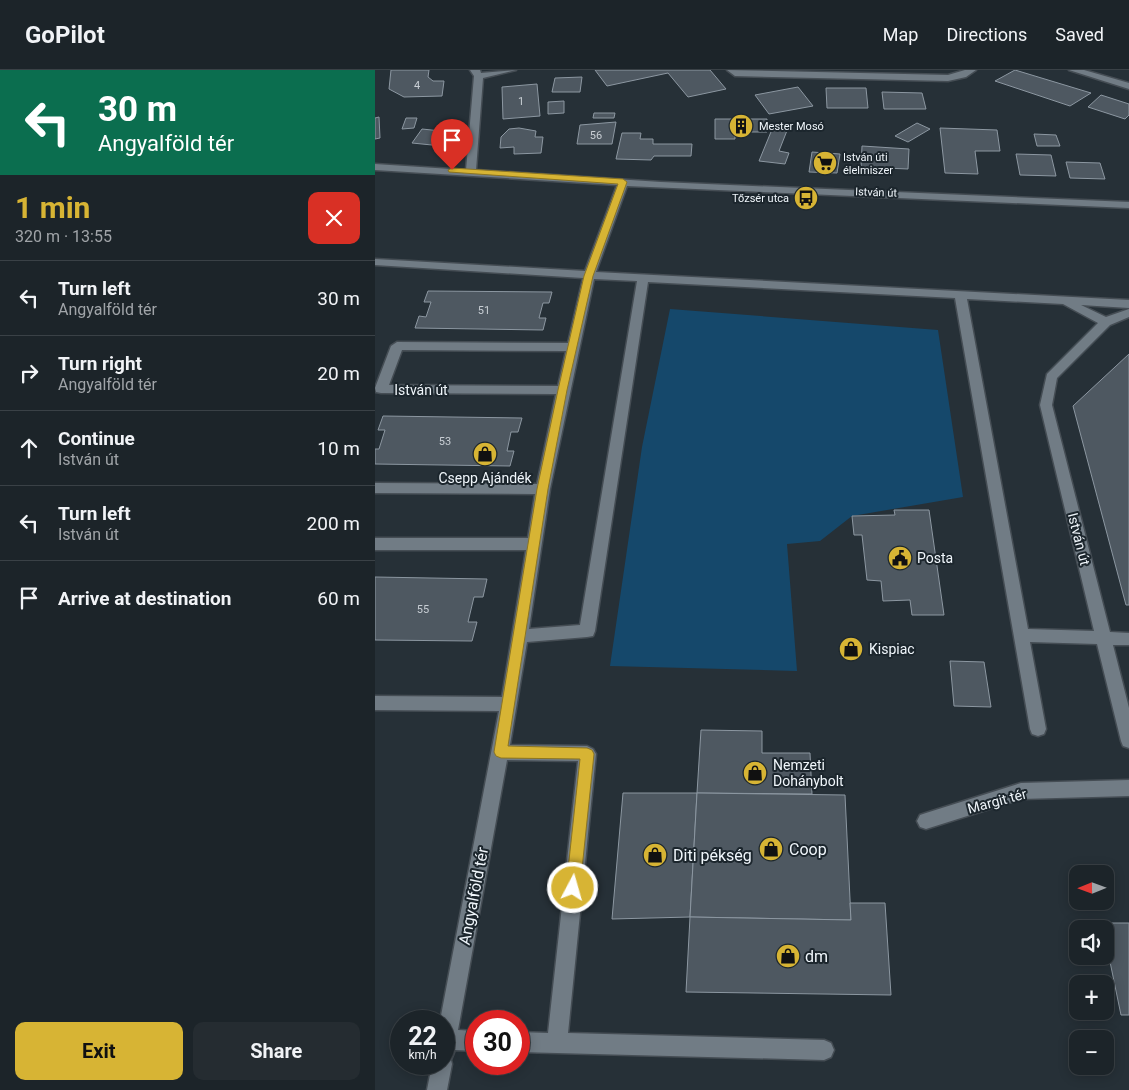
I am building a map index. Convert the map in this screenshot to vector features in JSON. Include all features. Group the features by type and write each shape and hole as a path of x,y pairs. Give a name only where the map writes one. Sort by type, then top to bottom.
{"street":[{"path":"471,172 477,73 511,70"},
{"path":"733,70 735,74 947,78 963,75 971,70"},
{"path":"1074,70 1129,86"},
{"name":"István út","path":"375,166 623,182 1129,205"},
{"path":"375,703 509,704 543,489 572,347 589,276 623,182"},
{"path":"375,262 589,276 1129,304"},
{"path":"521,636 587,631 643,279"},
{"path":"960,295 1038,729"},
{"path":"1063,301 1106,322"},
{"name":"István út","path":"1129,313 1106,322 1051,377 1046,405 1129,741"},
{"name":"István út","path":"563,390 381,389 397,346 572,347"},
{"path":"375,488 543,489"},
{"path":"375,544 534,544"},
{"path":"1022,636 1129,639"},
{"name":"Angyalföld tér","path":"452,1010 509,704"},
{"path":"501,752 587,754 557,1042"},
{"name":"Margit tér","path":"926,821 1021,791 1129,788"},
{"path":"530,1042 824,1050"},
{"path":"437,1090 440,1075"}],"shaded area":[{"path":"670,309 938,330 963,497 852,516 820,541 787,544 797,671 610,666 642,447"}],"building":[{"path":"391,70 429,70 428,77 433,81 444,81 442,96 404,97 389,89"},
{"path":"595,70 710,70 726,89 688,97 668,73 607,86"},
{"path":"1015,70 1091,93 1070,106 995,81"},
{"path":"582,77 580,92 552,92 555,78"},
{"path":"537,84 540,116 503,119 502,87"},
{"path":"798,87 813,106 769,114 755,95"},
{"path":"826,88 866,88 868,108 827,108"},
{"path":"882,92 922,93 926,109 884,109"},
{"path":"1101,95 1129,104 1129,115 1125,119 1088,107"},
{"path":"564,101 564,113 548,114 548,102"},
{"path":"594,113 615,113 614,118 593,118"},
{"path":"379,117 380,138 375,139 375,118"},
{"path":"406,118 417,118 414,128 402,129"},
{"name":"Mester Mosó","path":"715,119 767,119 767,132 735,132 735,139 715,139"},
{"path":"616,122 612,144 577,144 580,125"},
{"path":"917,123 930,129 908,142 895,136"},
{"path":"773,127 788,128 779,151 789,153 785,164 759,161"},
{"path":"519,128 536,131 535,137 543,137 541,153 514,154 514,147 500,148 501,137 509,129"},
{"path":"940,128 997,130 1000,151 975,151 978,174 945,173"},
{"path":"422,129 451,132 442,146 412,143"},
{"path":"622,133 641,133 640,139 653,139 653,144 692,144 691,156 654,156 651,160 616,159"},
{"path":"1034,134 1056,135 1060,146 1037,146"},
{"path":"862,146 909,149 908,169 861,167"},
{"name":"István úti élelmiszer","path":"812,152 840,154 837,173 809,172"},
{"path":"1016,154 1051,155 1056,176 1020,175"},
{"path":"1066,162 1100,163 1105,179 1070,178"},
{"path":"428,291 552,292 549,303 543,303 539,318 546,318 543,330 415,328 419,316 426,317 431,302 424,302"},
{"path":"1129,354 1129,605 1126,605 1073,406"},
{"path":"383,416 522,418 518,432 511,432 507,451 514,451 510,466 375,464 375,449 379,449 385,430 378,430"},
{"name":"Posta","path":"894,510 929,510 944,615 912,615 910,600 883,601 881,581 867,580 862,535 854,535 852,516 895,515"},
{"path":"375,577 487,579 483,597 474,597 468,622 477,622 472,641 375,640"},
{"path":"950,661 984,662 991,707 954,706"},
{"name":"Nemzeti Dohánybolt","path":"701,730 762,731 762,753 810,753 812,794 697,793"},
{"name":"Diti pékség","path":"623,793 697,793 690,917 612,919"},
{"name":"Coop","path":"697,793 845,795 851,920 690,917"},
{"name":"dm","path":"850,903 885,903 891,995 686,992 690,917 851,920"},
{"path":"1114,923 1129,923 1129,1015 1121,1015 1111,965 1114,965"}],"place":[{"name":"Mester Mosó","path":"741,126"},
{"name":"István úti élelmiszer","path":"825,163"},
{"name":"Tőzsér utca","path":"806,198"},
{"name":"Csepp Ajándék","path":"485,454"},
{"name":"Posta","path":"900,558"},
{"name":"Kispiac","path":"851,649"},
{"name":"Nemzeti Dohánybolt","path":"755,773"},
{"name":"Coop","path":"771,849"},
{"name":"Diti pékség","path":"655,855"},
{"name":"dm","path":"788,956"}],"route":[{"path":"452,170 623,182 589,276 563,390 543,489 517,663 501,752 587,754 573,888"}]}
